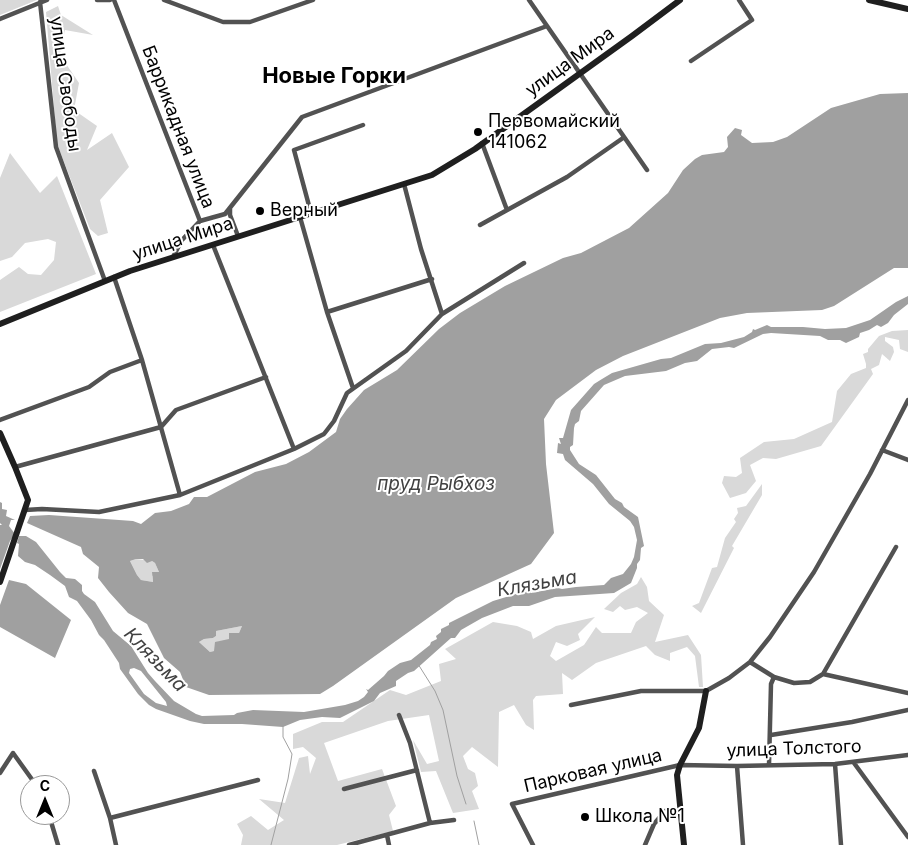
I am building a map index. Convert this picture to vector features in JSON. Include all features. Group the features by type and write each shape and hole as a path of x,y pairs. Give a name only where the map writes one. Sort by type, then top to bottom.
{"street":[{"path":"0,20 48,0"},
{"path":"97,0 110,0"},
{"name":"Баррикадная улица","path":"114,0 200,221 182,240 173,257"},
{"path":"164,0 224,22 250,22 314,0"},
{"path":"529,0 647,170"},
{"name":"улица Мира","path":"0,324 105,281 173,257 432,175 482,143 680,0"},
{"path":"691,61 752,20 738,0"},
{"path":"869,0 908,9"},
{"name":"улица Свободы","path":"40,2 56,146 105,281"},
{"path":"200,221 225,214 302,117 547,26"},
{"path":"311,213 294,150 363,125"},
{"path":"480,226 567,177 623,138"},
{"path":"482,143 507,210"},
{"path":"404,184 442,314"},
{"path":"230,208 230,215 238,236"},
{"path":"300,217 327,312 353,388"},
{"path":"213,245 294,449"},
{"path":"25,510 99,512 180,495 294,449 324,434 334,421 347,392 406,351 442,314 524,263"},
{"path":"114,278 142,360 180,495"},
{"path":"327,312 432,279"},
{"path":"0,420 89,388 110,372 142,360"},
{"path":"15,467 161,427 176,410 266,377"},
{"path":"571,705 642,691 706,692 750,662 770,637 814,572 908,400"},
{"path":"0,434 28,500 0,582"},
{"path":"882,450 908,460"},
{"path":"750,662 774,677 794,683 810,682 823,674 896,547"},
{"path":"823,674 908,693"},
{"path":"770,766 771,684 774,677"},
{"path":"684,845 677,775 680,765 699,728 706,692"},
{"path":"771,735 852,722 908,710"},
{"path":"399,715 410,743 430,823"},
{"path":"0,773 13,753 29,775"},
{"name":"улица Толстого","path":"680,765 770,766 835,764 908,755"},
{"path":"854,762 908,837"},
{"path":"835,764 841,845"},
{"name":"Парковая улица","path":"533,845 512,804 680,765"},
{"path":"737,766 743,845"},
{"path":"344,789 417,770"},
{"path":"94,771 110,818 116,845"},
{"path":"110,818 258,780"},
{"path":"645,845 654,824 665,811 680,810"},
{"path":"349,845 430,823 454,820"},
{"path":"52,825 58,845"},
{"path":"387,835 389,845"}],"shaded area":[{"path":"0,0 37,0 0,15"},
{"path":"58,6 61,15 93,35 65,30 60,55 79,83 74,110 97,126 87,150 112,133 129,167 100,200 108,233 98,236 90,229 57,144 46,12"},
{"path":"10,153 40,193 57,176 96,274 0,312 0,280 19,267 28,274 41,275 54,260 56,242 48,239 25,243 12,257 0,261 0,178"},
{"path":"908,330 908,352 900,349 899,340 885,337 885,341 893,347 894,352 890,361 882,354 879,365 871,369 873,374 821,446 776,459 763,458 750,465 756,481 746,493 730,498 722,483 724,476 736,477 742,473 740,458 764,442 794,439 832,422 837,391 851,374 866,368 863,354 868,352 868,349 879,336 892,331"},
{"path":"762,484 762,495 732,546 734,548 701,613 692,606 699,603 712,568 717,567 725,538 736,522 734,519 738,513 737,508 746,506"},
{"path":"136,559 155,563 159,572 152,576 153,582 141,580 137,575 130,561"},
{"path":"641,577 647,587 649,601 664,615 655,642 688,635 701,655 703,687 699,687 695,656 687,647 670,653 670,661 655,655 646,646 596,663 572,680 562,673 563,694 536,696 533,700 534,730 526,725 514,705 499,712 498,767 472,747 463,756 468,769 475,773 478,786 472,791 479,809 453,813 436,771 421,772 413,740 427,764 439,761 429,715 388,721 324,743 338,781 382,769 396,806 389,815 393,831 337,845 241,845 243,835 237,824 251,816 268,830 284,820 259,799 285,803 299,758 308,756 310,774 316,758 303,747 293,749 293,734 322,722 343,722 390,690 406,695 441,681 439,664 456,659 445,649 493,622 517,626 531,632 533,639 556,626 595,617 578,634 580,640 567,646 556,642 550,656 556,661 584,645 596,627 602,633 631,633 636,622 648,613 637,607 625,610 620,606 613,612 604,609 621,593 637,584"},
{"path":"242,626 239,633 215,651 210,652 199,642 204,639 213,638 216,636 216,631"}],"water":[{"name":"пруд Рыбхоз","path":"908,93 908,268 894,268 834,306 822,310 747,313 720,318 623,356 596,370 556,400 544,419 546,464 554,533 531,564 456,598 320,694 209,695 186,687 180,672 164,658 147,624 128,613 109,592 98,578 99,567 83,554 81,547 27,523 30,516 49,515 133,521 141,524 155,513 171,511 189,504 194,497 207,497 255,472 286,464 309,452 336,432 340,419 364,390 397,370 439,329 460,313 505,286 563,258 581,253 629,228 668,193 683,170 695,159 702,155 724,152 728,147 727,137 735,128 742,130 741,135 752,143 773,142 787,137 831,108 880,94","holes":["143,559 147,563 152,561 155,563 159,572 152,572 153,582 141,580 137,575 130,561","242,626 239,633 229,633 229,639 215,642 214,651 210,652 199,642 204,639 213,638 216,636 216,631"]},
{"path":"908,296 908,304 894,315 888,323 881,327 877,325 860,333 859,337 846,343 840,340 828,340 820,336 763,334 734,348 712,349 697,361 685,363 666,371 625,376 604,385 581,411 579,421 575,424 573,445 570,447 570,450 579,464 596,475 615,499 638,517 644,546 641,548 640,560 631,583 614,593 555,597 529,606 513,606 482,618 461,630 455,638 451,638 414,671 396,681 396,686 380,693 374,701 340,718 322,717 300,720 283,727 204,724 156,709 138,694 120,669 119,663 91,620 77,601 69,597 65,586 35,565 25,562 18,556 19,544 17,543 19,536 26,536 36,542 66,578 75,579 82,585 84,594 95,602 113,631 131,646 155,681 174,701 196,714 202,716 234,715 253,710 304,712 345,705 364,697 368,692 366,689 368,690 388,671 400,663 411,660 437,639 436,636 441,632 441,629 449,625 449,623 493,601 528,590 531,590 531,593 558,588 604,585 611,578 623,574 631,564 637,540 634,527 630,521 609,504 593,484 565,460 563,454 557,453 558,443 561,444 559,438 563,438 571,410 594,384 612,373 671,358 705,344 721,343 744,337 752,332 753,329 755,330 767,325 771,327 846,328 870,320","holes":["134,668 141,671 166,702 167,706 156,703 144,694 129,673 130,669"]},
{"path":"0,502 2,503 2,509 7,510 6,516 15,520 11,520 9,526 15,534 10,541 0,569 0,525 2,525 0,523"},
{"path":"9,580 26,584 71,620 55,658 0,627 0,605"}],"waterway":[{"path":"418,664 435,691 443,710 457,776 466,804"},
{"path":"271,845 288,779 292,754 283,737 283,726"},
{"path":"474,821 479,845"}],"place":[{"name":"Первомайский 141062","path":"478,132"},
{"name":"Верный","path":"260,211"},
{"name":"Школа №1","path":"585,817"}],"district":[{"name":"Новые Горки","path":"334,76"}],"water label":[{"name":"Клязьма","path":"537,584"},
{"name":"Клязьма","path":"155,660"}]}
